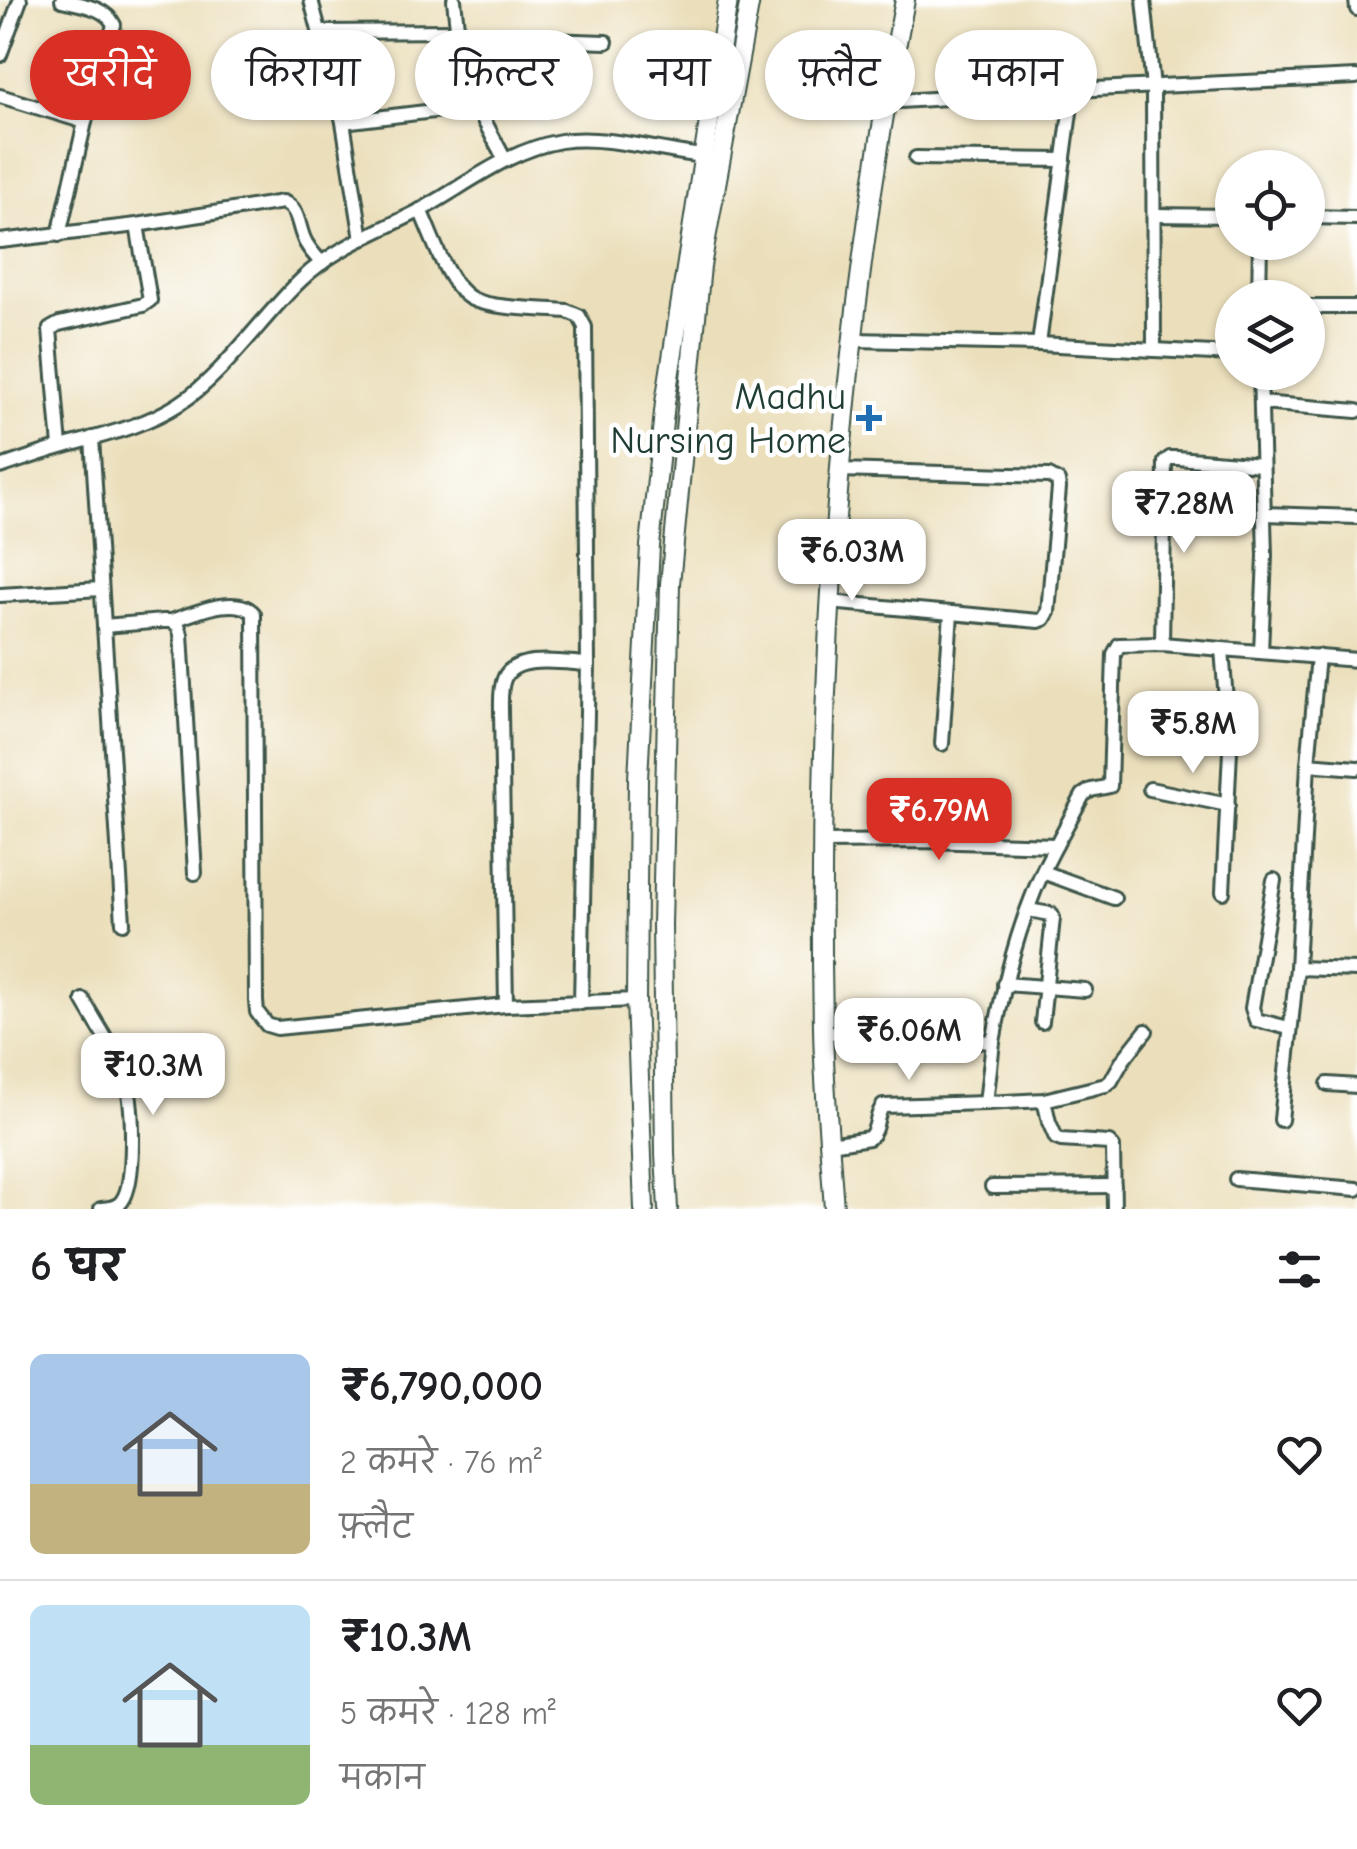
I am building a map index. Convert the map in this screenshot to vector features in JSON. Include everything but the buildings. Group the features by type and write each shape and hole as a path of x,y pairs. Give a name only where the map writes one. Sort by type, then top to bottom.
{"main road":[{"path":"644,1209 636,1000 638,779 650,546 665,403 711,157 750,0"},
{"path":"899,30 905,0"},
{"path":"668,1209 662,926 670,584 725,1"},
{"path":"834,1209 823,1032 821,842 829,602 853,340 883,120"}],"street":[{"path":"0,55 20,0"},
{"path":"58,235 85,122 114,26 105,12 62,0"},
{"path":"312,0 320,30"},
{"path":"454,0 458,30"},
{"path":"1144,0 1153,87 1154,350"},
{"path":"1356,0 1357,9"},
{"path":"593,41 606,42"},
{"path":"1097,89 1356,78"},
{"path":"0,96 85,122"},
{"path":"362,239 344,122 415,113"},
{"path":"483,120 505,160"},
{"path":"1039,344 1069,120"},
{"path":"0,467 158,416 181,404 322,263 505,160 548,144 590,140 711,157"},
{"path":"916,158 1064,160"},
{"path":"0,241 137,226 283,202 295,211 305,242 322,263"},
{"path":"420,210 452,280 474,300 567,311 578,316 586,327 588,664 581,1003"},
{"path":"1154,215 1215,216"},
{"path":"1325,217 1357,218"},
{"path":"60,447 50,329 150,300 137,226"},
{"path":"1325,307 1357,307"},
{"path":"853,340 1215,353"},
{"path":"1260,390 1265,556 1261,652"},
{"path":"1260,404 1357,412"},
{"path":"92,438 123,923"},
{"path":"1162,644 1165,462 1178,458 1262,465"},
{"path":"829,602 1040,621 1048,612 1059,488 1058,480 1049,476 839,470"},
{"path":"1264,514 1357,518"},
{"path":"0,595 102,589"},
{"path":"104,626 171,621 225,606 242,605 254,614 256,1001 260,1018 267,1026 506,1005 636,1000"},
{"path":"942,744 952,613"},
{"path":"171,621 181,634 195,873"},
{"path":"986,1103 1004,984 1028,910 1056,845 1083,796 1090,790 1110,786 1115,650 1119,645 1162,644 1357,660"},
{"path":"1222,650 1230,750 1223,892"},
{"path":"1281,1120 1318,656"},
{"path":"506,1005 500,712 504,675 516,665 530,662 588,664"},
{"path":"1308,764 1357,768"},
{"path":"1150,790 1228,805"},
{"path":"821,842 1056,845"},
{"path":"1043,872 1114,898"},
{"path":"1274,880 1252,1008 1256,1020 1289,1028"},
{"path":"1028,910 1050,914 1052,918 1042,1022"},
{"path":"1296,968 1357,970"},
{"path":"1004,984 1086,990"},
{"path":"83,1000 120,1065 132,1120 131,1164 124,1200 116,1207 101,1209"},
{"path":"830,1144 869,1138 884,1106 1044,1100 1106,1085 1146,1031"},
{"path":"823,1032 994,1042"},
{"path":"1328,1084 1357,1086"},
{"path":"1044,1100 1056,1138 1110,1143 1113,1147 1114,1209"},
{"path":"1236,1179 1357,1190"},
{"path":"992,1188 1114,1186"}],"place":[{"name":"Madhu Nursing Home","path":"869,418"}]}
